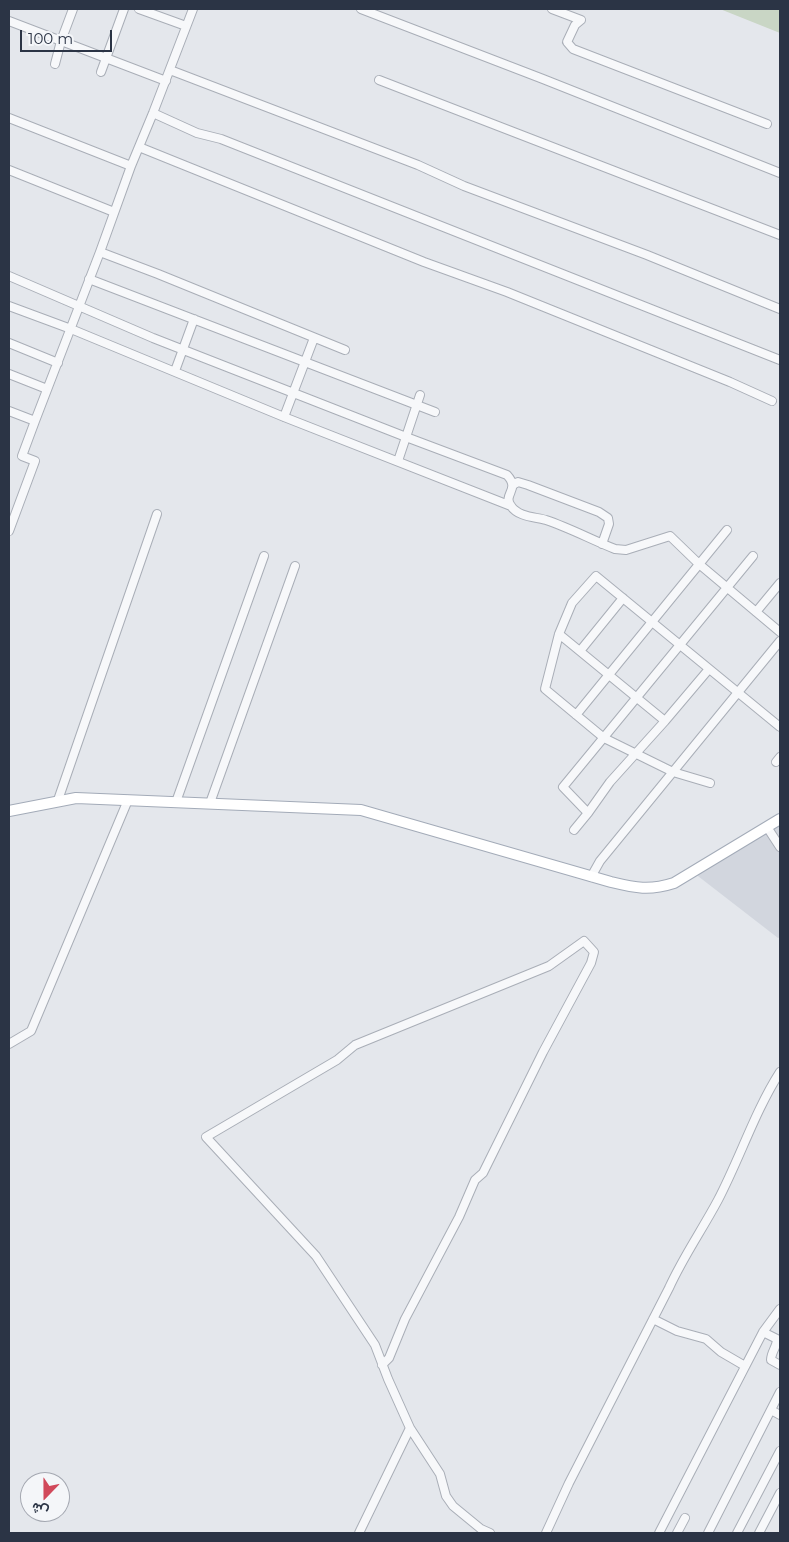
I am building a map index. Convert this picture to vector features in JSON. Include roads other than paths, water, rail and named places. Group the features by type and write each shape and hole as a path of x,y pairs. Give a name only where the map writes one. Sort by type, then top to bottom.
{"main road":[{"path":"9,810 76,798 361,810 591,877 646,889 659,888 682,879 780,819"}],"street":[{"path":"55,64 73,9"},
{"path":"101,72 124,9"},
{"path":"139,9 186,26"},
{"path":"9,531 34,461 22,456 131,166 193,9"},
{"path":"360,9 780,174"},
{"path":"552,9 581,20 575,25 567,42 572,49 767,124"},
{"path":"9,21 166,81"},
{"path":"170,70 347,137 418,165 464,186 647,255 780,309"},
{"path":"379,80 780,235"},
{"path":"153,113 197,133 221,139 780,360"},
{"path":"9,118 131,166"},
{"path":"139,147 424,262 507,292 730,382 772,401"},
{"path":"9,170 114,212"},
{"path":"100,252 345,350"},
{"path":"9,276 79,307 183,349 506,475 512,480 513,485 508,499 511,506"},
{"path":"90,279 435,412"},
{"path":"9,306 71,329 284,417 511,506 520,513 546,520 615,549 626,550 670,536 780,632"},
{"path":"175,371 194,319"},
{"path":"284,417 314,338"},
{"path":"9,343 58,364"},
{"path":"9,374 47,389"},
{"path":"398,461 420,394"},
{"path":"9,411 35,421"},
{"path":"513,485 518,482 528,485 599,512 608,518 609,524 602,544"},
{"path":"58,800 157,514"},
{"path":"576,714 727,530"},
{"path":"176,802 264,556"},
{"path":"588,813 564,787 753,556"},
{"path":"210,803 295,566"},
{"path":"710,783 673,772 604,738 545,689 559,634 572,603 596,576 780,728"},
{"path":"756,612 780,583"},
{"path":"580,651 622,598"},
{"path":"559,634 665,721"},
{"path":"591,877 600,861 780,640"},
{"path":"574,830 610,782 709,669"},
{"path":"9,1044 31,1031 128,800"},
{"path":"768,827 780,847"},
{"path":"382,1365 389,1358 406,1320 459,1217 475,1180 483,1173 543,1052 591,962 594,952 584,941 549,966 355,1046 337,1060 206,1137 316,1256 375,1345 382,1365 410,1428 440,1474 446,1496 453,1506 481,1529 490,1533"},
{"path":"546,1533 569,1483 679,1265 717,1200 768,1092 780,1072"},
{"path":"659,1533 763,1332 780,1309"},
{"path":"653,1319 677,1331 706,1340 745,1366"},
{"path":"763,1332 777,1339 777,1345 771,1354 771,1360 780,1365"},
{"path":"708,1533 780,1392"},
{"path":"771,1410 780,1415"},
{"path":"359,1533 410,1428"},
{"path":"737,1533 780,1451"},
{"path":"759,1533 780,1493"},
{"path":"677,1533 685,1518"}]}
